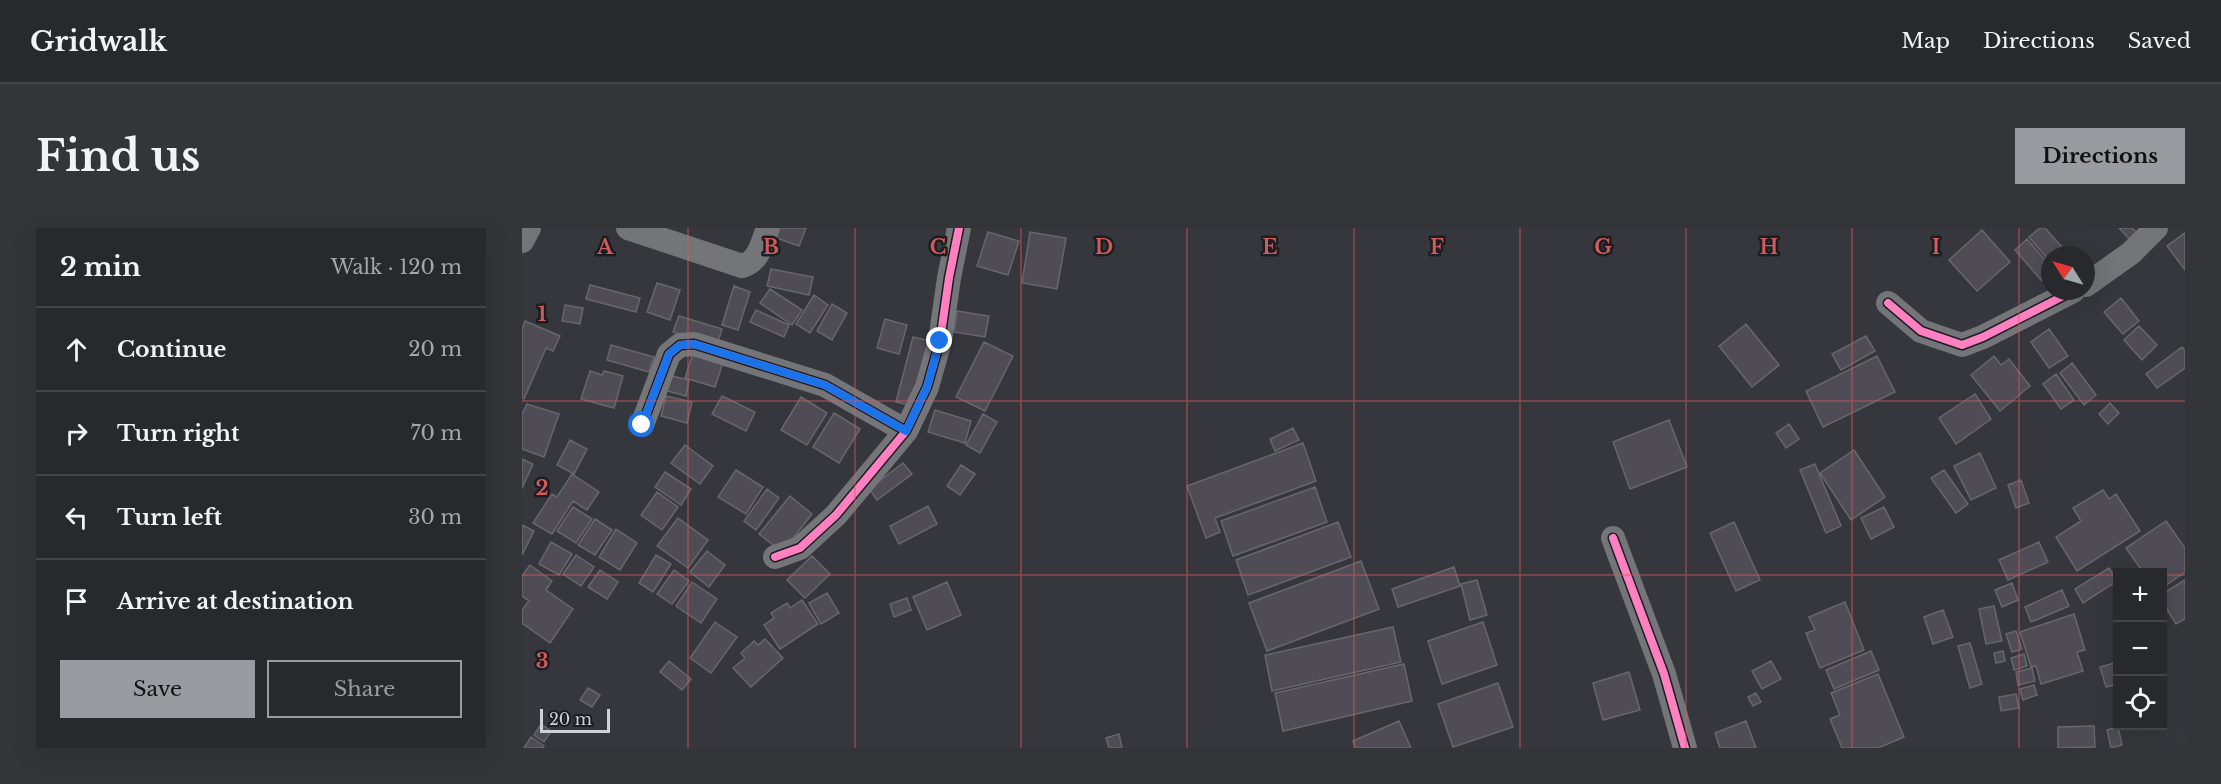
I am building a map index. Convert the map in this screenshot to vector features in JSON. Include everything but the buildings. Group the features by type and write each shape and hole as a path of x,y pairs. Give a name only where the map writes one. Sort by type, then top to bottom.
{"street":[{"path":"522,241 529,228"},
{"path":"628,228 742,266 750,264 756,258 768,228"},
{"path":"776,557 800,548 836,515 906,431 927,387 940,341 959,228"},
{"path":"2095,279 2131,253 2156,228"},
{"path":"1888,303 1922,331 1962,345 1983,337 2055,300"},
{"path":"642,425 669,354 680,345 694,344 825,385 906,431"},
{"path":"1613,538 1664,674 1684,748"}],"cycle path":[{"path":"775,557 800,548 836,515 906,431 927,387 940,341 959,228"},
{"path":"1888,303 1921,331 1962,345 1983,337 2055,300"},
{"path":"642,425 669,354 680,345 694,344 825,385 906,431"},
{"path":"1613,538 1664,674 1685,748"}],"route":[{"path":"642,425 669,354 680,345 694,344 825,385 906,431 927,387 940,341"}]}
